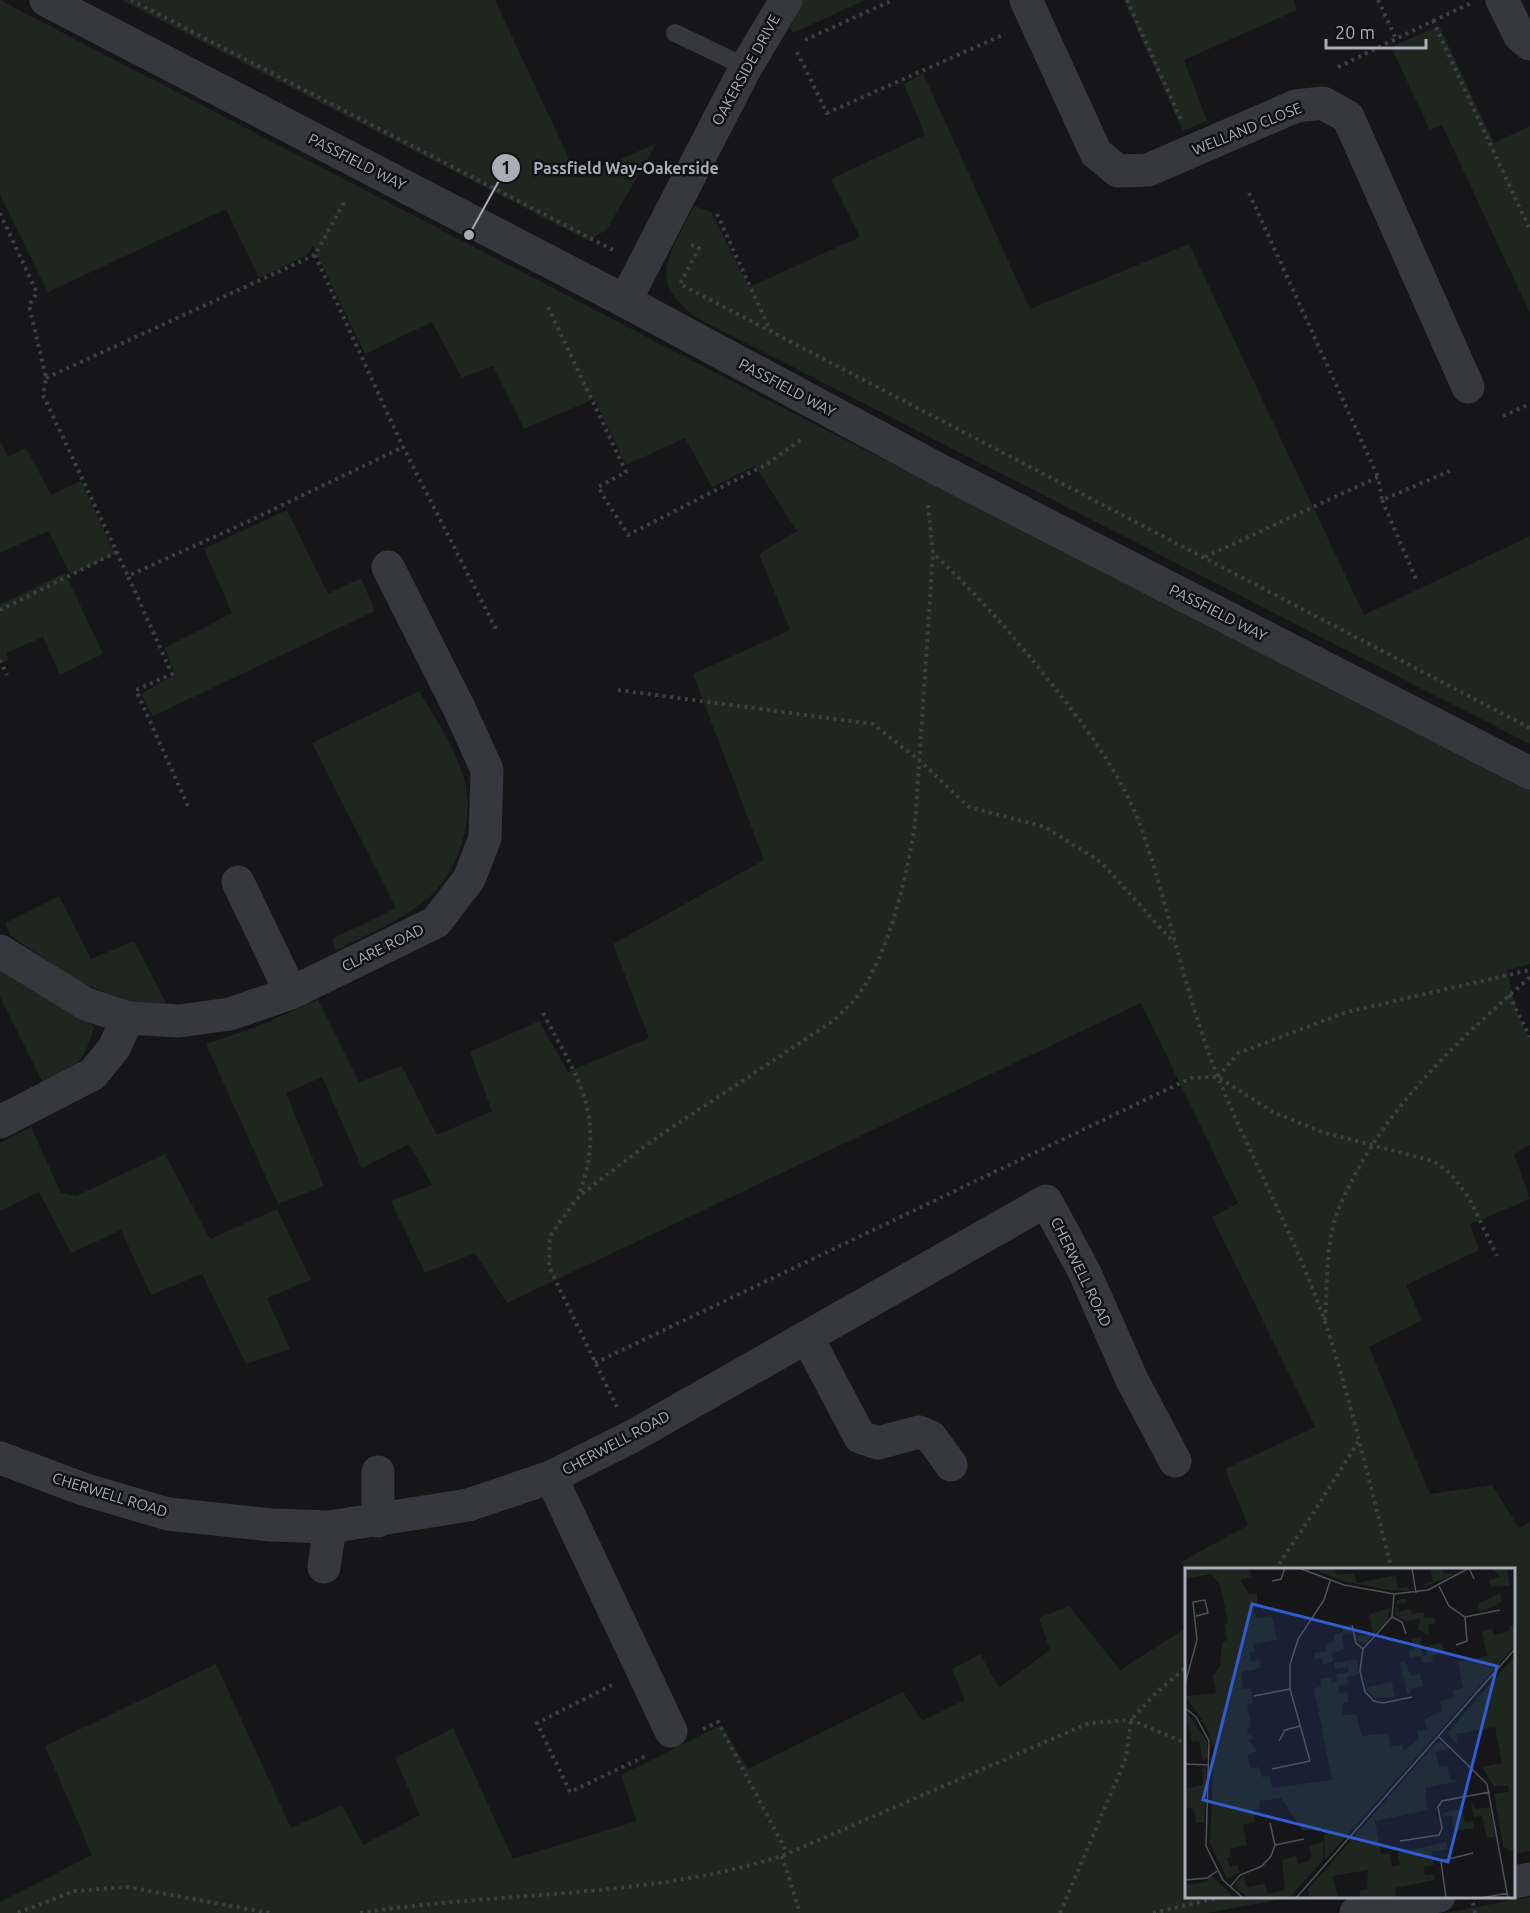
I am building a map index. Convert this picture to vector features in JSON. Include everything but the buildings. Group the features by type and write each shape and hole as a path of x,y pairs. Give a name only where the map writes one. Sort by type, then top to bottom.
{"street":[{"name":"PASSFIELD WAY","path":"46,0 625,301 934,467 1530,773"},
{"name":"OAKERSIDE DRIVE","path":"625,301 746,67 786,0"},
{"path":"1502,0 1520,36 1530,45"},
{"name":"WELLAND CLOSE","path":"1021,14 1096,153 1118,171 1148,170 1296,106 1323,103 1348,117 1468,387"},
{"name":"CLARE ROAD","path":"0,951 86,1004 128,1018 179,1022 230,1014 291,993 436,922 469,879 485,838 487,770 471,705 388,567"},
{"path":"238,882 291,993"},
{"path":"0,1122 93,1074 114,1048 128,1018"},
{"name":"CHERWELL ROAD","path":"0,1458 83,1489 168,1514 271,1525 330,1527 468,1505 550,1477 631,1437 1046,1201 1084,1271 1131,1380 1175,1461"},
{"path":"807,1337 860,1437 878,1443 919,1432 931,1437 951,1465"},
{"path":"378,1472 378,1521"},
{"name":"CHERWELL ROAD","path":"550,1477 671,1731"},
{"path":"324,1567 330,1527"},
{"path":"1515,1882 1530,1879"},
{"path":"1356,1913 1430,1898"}],"lane":[{"path":"675,33 746,67"}],"path":[{"path":"131,0 615,252"},
{"path":"805,40 893,0"},
{"path":"1127,0 1182,124"},
{"path":"1378,0 1396,39"},
{"path":"1338,67 1478,0"},
{"path":"797,52 827,113 1021,14"},
{"path":"1433,21 1530,230"},
{"path":"1249,193 1378,477 1382,500 1416,579"},
{"path":"46,378 315,255 345,201"},
{"path":"0,213 38,293 29,304 46,378 43,395 172,674 136,690 188,806"},
{"path":"717,214 771,331"},
{"path":"699,248 680,284 1530,728"},
{"path":"315,255 403,447 498,633"},
{"path":"548,307 626,472 598,487 628,535 767,464 802,440"},
{"path":"1503,416 1530,404"},
{"path":"128,576 403,447"},
{"path":"1382,500 1450,471"},
{"path":"1204,558 1378,477"},
{"path":"631,1437 549,1267 550,1236 579,1196 659,1136 833,1021 856,998 873,971 907,867 915,825 933,553 928,505"},
{"path":"0,610 117,552"},
{"path":"933,553 978,595 1022,646 1102,751 1124,788 1140,825 1161,888 1193,1012 1218,1077 1325,1322 1392,1568"},
{"path":"0,660 6,675"},
{"path":"618,690 873,724 920,760 969,807 1045,828 1102,863 1174,943"},
{"path":"1218,1077 1238,1053 1347,1012 1530,970"},
{"path":"1325,1322 1335,1218 1376,1138 1429,1071 1530,977"},
{"path":"1509,995 1530,1037"},
{"path":"543,1013 585,1091 591,1120 590,1152 579,1196"},
{"path":"1276,1568 1358,1441"},
{"path":"1060,1913 1126,1758 1131,1720 1157,1692 1185,1668"},
{"path":"360,1913 428,1902 640,1887 752,1866 782,1856 1089,1723 1131,1720 1185,1743"},
{"path":"782,1856 800,1913"},
{"path":"18,1913 74,1891 128,1887 269,1913"},
{"path":"1153,1913 1217,1898"}],"shaded area":[{"path":"0,0 814,424 1530,788 1530,964 1507,970 1518,1015 1530,1039 1530,1145 1514,1154 1530,1199 1470,1224 1479,1250 1406,1285 1422,1320 1369,1347 1430,1494 1492,1485 1519,1528 1530,1522 1530,1851 1515,1854 1515,1568 1185,1568 1185,1573 1181,1562 1248,1525 1225,1469 1315,1427 1212,1217 1238,1203 1141,1003 507,1303 475,1253 425,1273 391,1201 432,1185 409,1144 362,1168 322,1077 286,1093 324,1186 278,1204 206,1044 256,1027 318,1000 359,1082 402,1066 437,1135 492,1111 470,1052 539,1021 568,1072 649,1038 613,944 764,860 693,674 790,630 759,554 797,531 755,466 712,487 685,438 626,465 594,399 524,429 493,366 462,378 432,322 365,354 313,246 307,255 259,278 226,209 48,292 0,195"},
{"path":"121,0 495,0 578,178 657,143 607,229 589,241"},
{"path":"803,0 865,0 793,33 790,28"},
{"path":"1124,0 1293,0 1297,10 1184,60 1207,121 1183,131"},
{"path":"1439,26 1494,143 1530,126 1530,313 1442,125 1430,130 1391,47"},
{"path":"923,73 1030,309 1189,244 1364,615 1530,536 1530,744 701,320 683,306 672,293 667,280 667,268 670,254 694,206 711,212 749,287 860,237 831,179 925,135 904,84"},
{"path":"0,440 8,457 26,448 51,495 81,481 115,554 71,575 48,531 0,553"},
{"path":"287,510 328,594 361,578 375,611 153,716 141,694 175,674 165,648 232,613 204,549"},
{"path":"65,573 103,654 60,675 43,637 6,653 9,660 0,664 0,605"},
{"path":"419,691 448,740 462,772 468,805 463,840 449,872 428,898 395,921 336,950 332,939 396,908 312,743"},
{"path":"59,896 91,959 134,941 167,1005 131,1002 81,983 11,936 5,923"},
{"path":"0,963 83,1013 94,1028 86,1050 77,1063 64,1074 44,1085 0,997"},
{"path":"31,1127 61,1193 76,1196 165,1154 210,1239 277,1209 311,1280 267,1298 290,1349 246,1364 202,1274 151,1295 121,1230 71,1253 39,1192 0,1211 0,1143"},
{"path":"1069,1606 1120,1670 1185,1629 1185,1898 1288,1898 1207,1913 0,1913 0,1902 92,1855 45,1746 216,1664 291,1828 342,1805 363,1845 420,1815 395,1758 453,1728 513,1859 637,1821 621,1775 721,1725 748,1769 903,1692 922,1721 965,1700 952,1669 980,1654 999,1688 1050,1650 1039,1618"},
{"path":"1530,1897 1530,1913 1444,1913"}],"place":[{"name":"Passfield Way-Oakerside","path":"469,235"}]}
